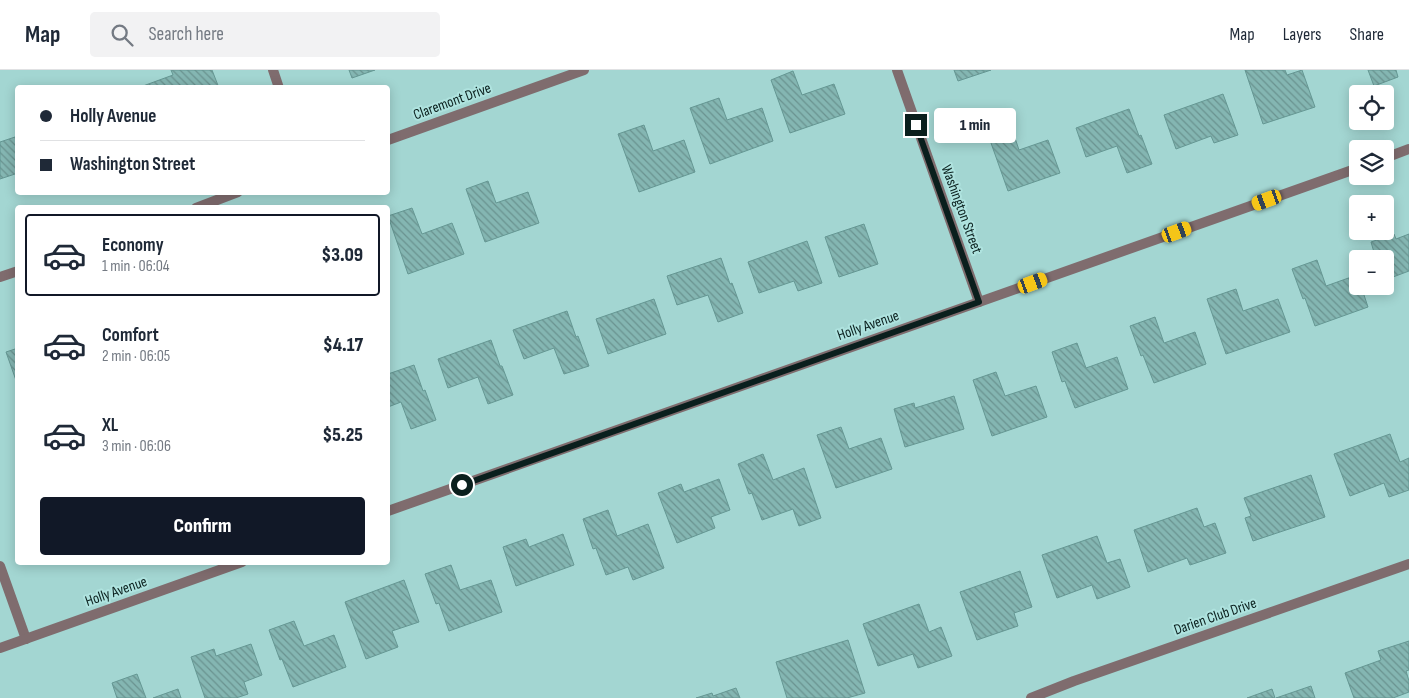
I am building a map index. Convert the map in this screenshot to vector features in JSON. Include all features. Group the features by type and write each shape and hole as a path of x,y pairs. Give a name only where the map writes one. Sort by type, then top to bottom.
{"street":[{"path":"273,70 278,85"},
{"name":"Claremont Drive","path":"390,139 584,70"},
{"name":"Washington Street","path":"897,70 979,302"},
{"path":"1394,155 1409,149"},
{"name":"Holly Avenue","path":"390,510 1349,171"},
{"path":"204,205 230,195"},
{"path":"0,277 15,272"},
{"name":"Darien Club Drive","path":"1031,698 1074,681 1409,564"},
{"name":"Holly Avenue","path":"0,648 234,565"},
{"path":"0,566 26,639"}],"building":[{"path":"171,70 212,70 218,85 146,85 173,75"},
{"path":"349,70 375,70 352,78"},
{"path":"954,70 991,70 958,81"},
{"path":"1245,70 1285,70 1287,75 1302,70 1315,107 1263,124"},
{"path":"1368,70 1396,70 1398,77 1374,85"},
{"path":"793,71 802,95 834,84 845,114 790,133 771,80"},
{"path":"1223,94 1238,135 1214,143 1211,136 1176,149 1164,115"},
{"path":"719,98 727,120 762,108 773,141 710,164 690,108"},
{"path":"1129,109 1152,164 1127,173 1117,146 1086,157 1076,128"},
{"path":"644,125 653,151 684,140 695,172 639,192 618,134"},
{"path":"1014,135 1019,150 1048,140 1060,173 1008,191 991,143"},
{"path":"15,137 15,174 0,179 0,142"},
{"path":"488,181 496,203 528,192 539,223 485,242 466,189"},
{"path":"412,208 422,234 452,223 464,254 408,274 390,222 390,215"},
{"path":"864,224 878,264 839,277 825,237"},
{"path":"1394,234 1396,239 1409,234 1409,271 1394,277 1394,250 1373,250 1371,242 1394,240"},
{"path":"807,241 822,283 798,291 794,281 759,293 748,262"},
{"path":"721,258 743,313 718,322 708,295 677,305 667,276"},
{"path":"1317,260 1326,286 1349,278 1349,295 1364,295 1368,307 1315,326 1292,269"},
{"path":"1236,289 1243,311 1278,299 1290,332 1226,354 1207,299"},
{"path":"654,299 666,334 608,354 596,319"},
{"path":"567,311 589,366 564,374 554,348 524,359 513,330"},
{"path":"1155,317 1164,343 1195,332 1206,364 1154,383 1143,355 1141,356 1130,326"},
{"path":"491,340 513,395 488,404 478,377 448,388 438,359"},
{"path":"1077,343 1086,368 1117,357 1128,389 1075,408 1065,381 1062,382 1052,352"},
{"path":"15,349 15,378 6,352"},
{"path":"414,365 436,420 411,429 401,402 390,406 390,373"},
{"path":"996,372 1005,396 1036,386 1047,417 992,436 973,380"},
{"path":"954,396 964,429 905,447 894,409 914,403 915,408"},
{"path":"841,427 849,449 881,438 892,469 836,488 817,435"},
{"path":"1390,434 1400,462 1409,458 1409,490 1389,497 1384,483 1350,496 1334,454"},
{"path":"763,454 773,480 804,468 821,518 799,526 793,509 762,520 752,493 749,494 738,464"},
{"path":"1311,475 1325,517 1253,541 1245,518 1251,516 1244,498"},
{"path":"719,479 730,510 711,517 715,528 677,543 658,493 681,484 684,492"},
{"path":"1197,508 1204,527 1215,523 1226,553 1190,565 1187,558 1148,572 1134,530"},
{"path":"608,510 617,536 648,524 664,568 633,580 628,567 606,575 596,548 593,549 583,519"},
{"path":"563,534 574,565 516,586 503,547 526,539 529,547"},
{"path":"1097,536 1107,563 1120,559 1130,587 1097,599 1092,585 1057,598 1042,555"},
{"path":"451,565 460,590 491,580 502,612 449,631 439,603 436,604 425,574"},
{"path":"1020,571 1032,607 1014,613 1018,626 977,640 960,592"},
{"path":"404,580 419,622 392,631 398,647 366,659 345,602"},
{"path":"919,604 929,632 941,627 952,656 918,668 913,654 878,666 863,624"},
{"path":"294,621 304,646 334,635 346,667 293,687 282,659 280,660 269,630"},
{"path":"848,640 865,693 847,698 787,698 776,662"},
{"path":"1409,641 1409,670 1406,671 1409,681 1409,692 1393,698 1354,698 1345,673 1381,660 1378,651"},
{"path":"251,644 262,675 244,682 248,694 236,698 205,698 191,657 214,649 216,656"},
{"path":"137,674 146,698 117,698 112,683"},
{"path":"1311,686 1315,698 1276,698"},
{"path":"736,688 740,698 696,698 712,693 713,696"},
{"path":"178,689 181,698 153,698"},
{"path":"1272,689 1275,698 1247,698"}],"route":[{"path":"462,485 979,302 916,125"}]}
